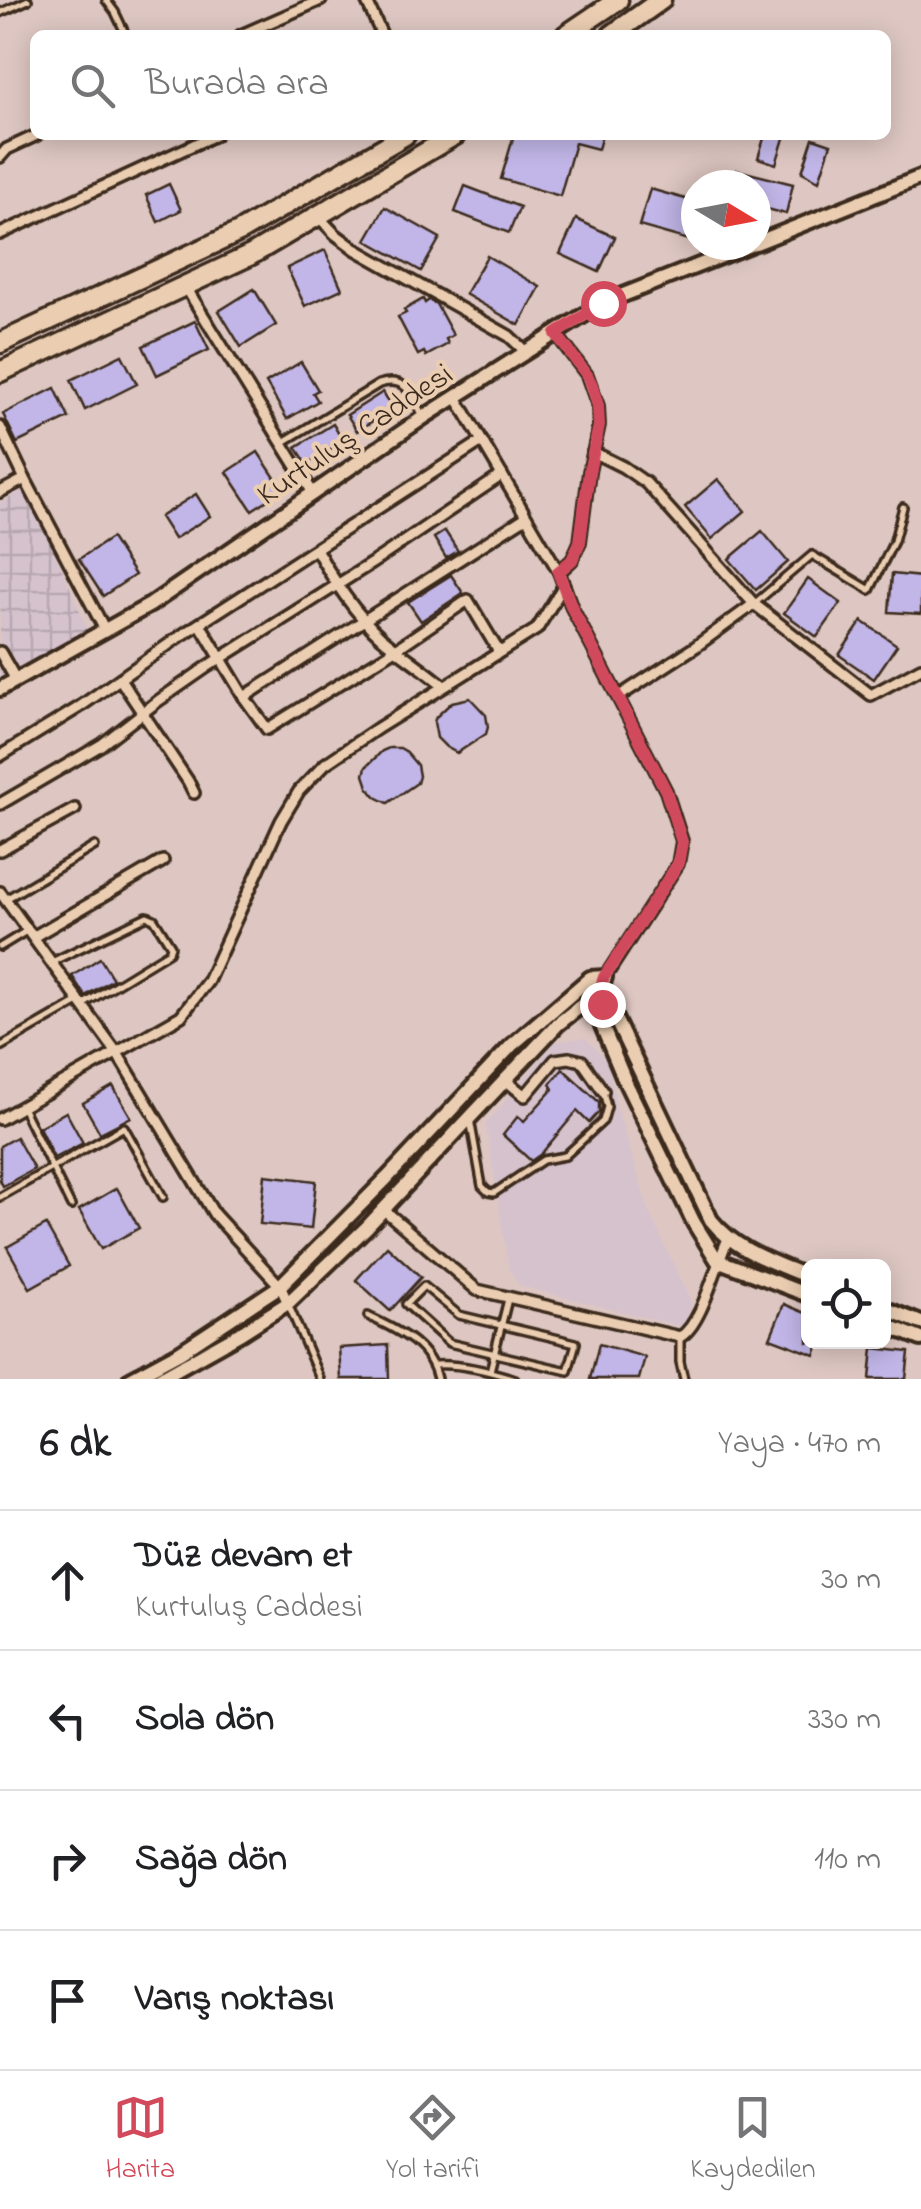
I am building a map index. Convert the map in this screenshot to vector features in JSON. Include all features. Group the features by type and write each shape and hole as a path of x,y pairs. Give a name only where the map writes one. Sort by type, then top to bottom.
{"highway":[{"path":"573,30 618,0"},
{"path":"619,30 662,0"},
{"path":"0,343 239,232 396,140"},
{"path":"0,372 251,255 447,140"}],"street":[{"path":"252,30 321,0"},
{"path":"366,0 380,30"},
{"path":"0,157 7,149 30,138"},
{"path":"0,234 204,140"},
{"name":"Kurtuluş Caddesi","path":"771,237 921,178"},
{"path":"318,216 355,249 509,336 526,353"},
{"name":"Kurtuluş Caddesi","path":"0,689 150,605 424,417 603,303 712,260"},
{"path":"185,286 313,493"},
{"path":"556,334 587,375 596,396 599,426 580,542 572,560 558,572"},
{"path":"130,1379 180,1352 280,1286 512,1045 597,977 678,864 682,842 666,791 572,608 558,572 456,398"},
{"path":"0,426 105,630"},
{"path":"0,756 482,441"},
{"path":"594,452 623,466 646,484 754,604 871,695 921,668"},
{"path":"0,804 101,745 221,658 502,475"},
{"path":"0,492 25,480"},
{"path":"244,697 526,517"},
{"path":"316,549 336,585 364,620 444,686"},
{"path":"2,1114 22,1107 180,1016 208,982 281,821 299,791 324,764 537,630 564,585"},
{"path":"200,624 267,729 468,600 499,652"},
{"path":"618,697 754,604"},
{"path":"0,652 16,680"},
{"path":"120,679 194,793"},
{"path":"0,850 75,809"},
{"path":"30,934 162,861"},
{"path":"3,896 117,1053 214,1214 280,1286 288,1304"},
{"path":"597,977 600,1021 625,1081 694,1223 717,1260 801,1291"},
{"path":"159,1379 288,1304 383,1210 558,1024 599,998"},
{"path":"599,998 612,1012 710,1220 741,1248 801,1274"},
{"path":"504,1079 525,1096 555,1060 569,1058 582,1062 603,1091"},
{"path":"383,1210 477,1290 680,1336 695,1323 728,1239"},
{"path":"891,1311 921,1324"},
{"path":"891,1327 921,1339"}],"lane":[{"path":"0,13 28,0"},
{"path":"106,0 124,30"},
{"path":"282,443 384,382 407,388 424,417"},
{"path":"754,604 812,555 870,590 894,541 903,507"},
{"path":"3,896 95,846"},
{"path":"0,1046 81,1003 168,952 171,946 154,919 146,916 52,962"},
{"path":"0,946 30,934"},
{"path":"470,1116 482,1186 494,1192 543,1160 565,1156 603,1121 603,1091"},
{"path":"22,1107 71,1206"},
{"path":"0,1197 124,1127 163,1196"},
{"path":"424,1286 459,1315 501,1325 576,1342 568,1371 449,1343 406,1304 424,1286"},
{"path":"490,1372 508,1296"},
{"path":"288,1304 320,1379"},
{"path":"368,1316 424,1350 437,1379"},
{"path":"680,1336 684,1379"},
{"path":"434,1365 447,1364 515,1379"}],"shaded area":[{"path":"27,487 88,630 0,677 0,503"},
{"path":"585,1038 607,1060 618,1111 650,1214 692,1304 682,1327 520,1286 509,1270 486,1124 555,1042"}],"building":[{"path":"513,140 601,140 598,149 575,143 560,196 501,179"},
{"path":"763,140 783,140 776,164 758,158"},
{"path":"812,140 831,144 819,181 802,172"},
{"path":"771,178 793,184 786,214 771,210"},
{"path":"169,184 181,210 158,222 146,195"},
{"path":"465,186 520,207 509,233 455,212"},
{"path":"650,189 681,198 681,238 639,226"},
{"path":"385,207 440,238 421,271 366,240"},
{"path":"576,219 615,237 599,272 560,254"},
{"path":"325,250 342,289 305,306 287,268"},
{"path":"487,256 540,287 519,325 465,294"},
{"path":"254,289 276,325 241,347 219,311"},
{"path":"423,299 425,303 429,300 436,304 453,335 446,339 448,344 426,356 424,352 418,355 398,317"},
{"path":"195,321 209,350 157,375 143,346"},
{"path":"122,355 137,384 85,410 71,380"},
{"path":"301,362 318,390 313,393 318,401 287,419 266,383"},
{"path":"55,388 69,418 17,443 3,414"},
{"path":"383,392 393,408 357,431 347,415"},
{"path":"333,424 343,441 307,464 296,447"},
{"path":"258,452 283,490 252,510 227,472"},
{"path":"718,479 745,511 712,539 685,507"},
{"path":"196,494 210,516 174,539 160,517"},
{"path":"445,531 458,551 446,558 434,538"},
{"path":"762,531 788,562 756,590 729,559"},
{"path":"111,538 135,575 103,596 79,559"},
{"path":"892,574 921,577 921,614 889,612"},
{"path":"451,575 463,593 421,621 408,602"},
{"path":"808,579 841,603 817,637 784,613"},
{"path":"862,621 897,645 874,679 839,655"},
{"path":"470,698 486,715 488,727 486,734 457,753 437,738 434,722 452,702"},
{"path":"389,748 405,751 417,765 419,776 417,783 388,803 376,797 364,775 366,767"},
{"path":"100,958 113,979 85,996 72,976"},
{"path":"563,1069 599,1102 599,1112 589,1123 577,1111 531,1161 503,1135 518,1116 524,1121 553,1089 550,1084"},
{"path":"113,1086 131,1117 100,1133 83,1103"},
{"path":"66,1112 83,1143 54,1158 39,1127"},
{"path":"16,1137 34,1169 3,1186 0,1146"},
{"path":"265,1175 316,1181 311,1229 260,1224"},
{"path":"117,1188 139,1228 101,1249 79,1210"},
{"path":"46,1225 69,1266 30,1288 7,1247"},
{"path":"387,1246 421,1277 390,1311 356,1280"},
{"path":"784,1304 801,1311 801,1349 817,1349 815,1355 770,1338"},
{"path":"599,1344 645,1357 639,1379 590,1379"},
{"path":"388,1345 389,1379 341,1379 339,1348"},
{"path":"873,1349 909,1352 906,1379 870,1379"}],"route":[{"path":"602,1004 596,993 678,864 682,842 666,791 572,608 558,572 572,560 580,542 599,416 587,375 556,334 603,303"}]}
